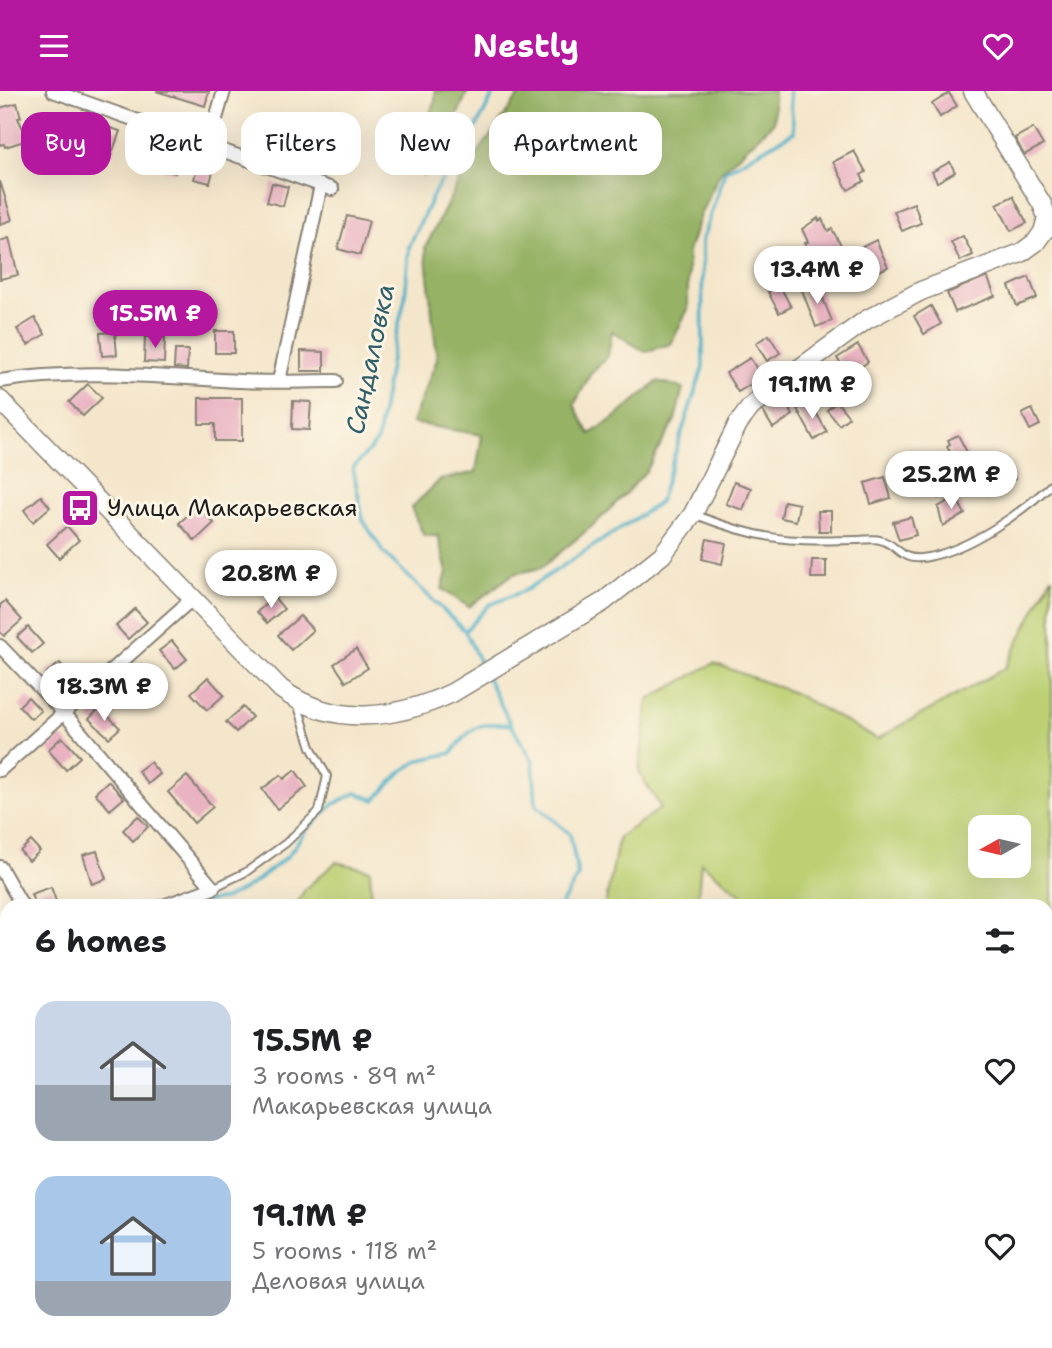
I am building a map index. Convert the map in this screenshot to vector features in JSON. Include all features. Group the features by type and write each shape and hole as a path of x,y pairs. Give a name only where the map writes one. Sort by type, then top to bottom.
{"street":[{"path":"53,91 125,117"},
{"path":"219,112 225,91"},
{"path":"0,400 281,689 297,701 337,714 359,717 381,715 433,702 513,658 603,602 662,555 693,514 738,424 769,390 866,320 921,291 1021,253 1036,242 1049,224 1031,186 973,91"},
{"path":"227,153 326,187 279,381"},
{"path":"0,381 64,374 336,381"},
{"path":"0,770 192,598"},
{"path":"0,646 64,713 213,888 183,899"},
{"path":"0,867 18,899"}],"lane":[{"path":"693,514 740,531 775,538 879,539 904,556 926,558 970,541 1012,518 1052,484"},
{"path":"213,888 246,872 286,843 319,811 327,776 311,747 297,701"}],"green space":[{"path":"435,91 468,91 459,112 430,112 435,101"},
{"path":"522,91 774,91 774,122 720,173 700,215 688,252 688,309 671,344 645,352 612,331 608,356 591,373 574,405 590,434 617,416 658,381 683,388 675,420 647,470 597,522 541,568 513,574 469,607 442,589 447,572 438,536 424,536 411,508 440,480 476,472 482,435 412,423 437,359 425,248 461,177 475,175 475,157 489,138 489,175 662,175 662,112 507,112"},
{"path":"1052,576 1052,899 747,899 701,863 698,899 606,899 619,837 661,808 639,772 648,700 714,663 794,693 877,739 1005,668"},
{"path":"336,862 370,870 372,899 300,899 305,889"}],"building":[{"path":"156,91 209,91 205,106"},
{"path":"949,93 957,106 940,117 932,104"},
{"path":"17,103 21,117 18,118 21,125 21,142 5,147 4,144 0,145 0,108"},
{"path":"111,128 120,131 111,156"},
{"path":"1033,128 1043,145 1024,155 1015,138"},
{"path":"854,151 866,172 861,175 864,181 848,190 833,162"},
{"path":"950,162 955,172 937,182 932,172"},
{"path":"195,175 212,175 210,183 194,179"},
{"path":"0,181 12,220 0,224"},
{"path":"272,183 288,187 283,206 267,202"},
{"path":"1013,196 1027,223 1011,231 997,204"},
{"path":"914,203 921,223 902,231 894,211"},
{"path":"347,216 369,221 360,255 338,249"},
{"path":"818,218 819,221 822,219 828,231 832,229 844,251 829,259 826,253 813,260 805,243 808,242 802,229"},
{"path":"963,236 973,255 960,261 951,242"},
{"path":"9,238 18,275 0,279 0,241"},
{"path":"876,240 888,267 870,275 858,249"},
{"path":"987,276 995,296 955,312 947,293"},
{"path":"1029,277 1037,298 1017,306 1009,286"},
{"path":"817,284 832,321 816,327 802,290"},
{"path":"780,286 791,307 779,313 768,292"},
{"path":"931,306 941,324 924,334 914,316"},
{"path":"35,318 45,334 28,345 17,329"},
{"path":"215,331 234,331 234,353 215,353"},
{"path":"115,332 117,355 102,356 100,333"},
{"path":"769,335 780,353 767,361 756,343"},
{"path":"145,337 165,337 164,363 144,362"},
{"path":"858,345 868,362 848,375 837,358"},
{"path":"175,350 188,350 187,369 174,368"},
{"path":"301,351 324,352 324,371 301,371"},
{"path":"750,358 762,377 738,392 726,373"},
{"path":"88,384 102,398 83,416 69,402"},
{"path":"199,398 242,398 242,441 215,441 215,424 199,424"},
{"path":"782,398 793,415 773,428 762,410"},
{"path":"293,401 311,402 309,430 292,429"},
{"path":"810,402 827,432 814,440 797,409"},
{"path":"837,402 849,417 839,425 827,410"},
{"path":"1032,409 1040,425 1030,430 1022,414"},
{"path":"958,435 971,460 957,466 947,446 950,444 948,440"},
{"path":"1002,459 1015,479 998,491 985,470"},
{"path":"885,477 891,498 871,504 865,483"},
{"path":"734,482 751,488 743,510 726,504"},
{"path":"41,496 50,507 33,522 24,510"},
{"path":"956,497 965,514 943,526 938,507"},
{"path":"784,501 799,504 796,521 781,518"},
{"path":"198,506 214,523 195,541 179,523"},
{"path":"818,511 831,511 831,531 819,531"},
{"path":"911,517 916,535 899,540 893,522"},
{"path":"67,526 79,540 59,558 47,544"},
{"path":"707,539 726,543 722,564 702,559"},
{"path":"227,555 244,573 233,584 216,566"},
{"path":"812,560 826,560 826,578 811,578"},
{"path":"274,597 284,609 267,623 257,612"},
{"path":"5,601 22,620 4,636 0,632 0,605"},
{"path":"135,609 147,622 128,639 116,626"},
{"path":"300,616 313,630 291,650 278,635"},
{"path":"28,627 43,644 32,653 17,637"},
{"path":"172,641 187,659 175,669 159,651"},
{"path":"356,649 368,668 346,682 334,664"},
{"path":"60,663 74,681 62,691 47,673"},
{"path":"208,677 224,695 207,710 191,693"},
{"path":"28,697 41,711 31,719 19,706"},
{"path":"243,707 252,717 236,732 226,722"},
{"path":"100,708 120,728 109,738 89,719"},
{"path":"62,737 80,757 66,770 48,750"},
{"path":"150,762 160,774 148,784 138,771"},
{"path":"295,770 307,787 277,809 262,789 281,775 284,779"},
{"path":"187,776 213,807 194,823 168,792"},
{"path":"108,781 124,798 110,810 95,793"},
{"path":"138,816 148,827 133,841 123,830"},
{"path":"31,841 40,851 29,861 20,851"},
{"path":"97,851 106,879 92,884 83,855"},
{"path":"51,887 55,899 33,899 31,894"}],"waterway":[{"name":"Сандаловка","path":"482,667 465,631 384,553 363,520 353,468 377,442 392,353 405,298 409,247 435,191 475,130 495,91"},
{"path":"465,631 489,605 526,590 659,503 703,367 702,240 725,171 794,132 789,91"},
{"name":"Сандаловка","path":"487,677 533,761 536,805 570,834 578,876 565,899"},
{"path":"225,899 251,885 288,856 306,830 334,804 356,793 375,800 402,771 420,760 452,753 464,737 476,728 491,724 511,725"}],"place":[{"name":"Улица Макарьевская","path":"80,508"}]}
